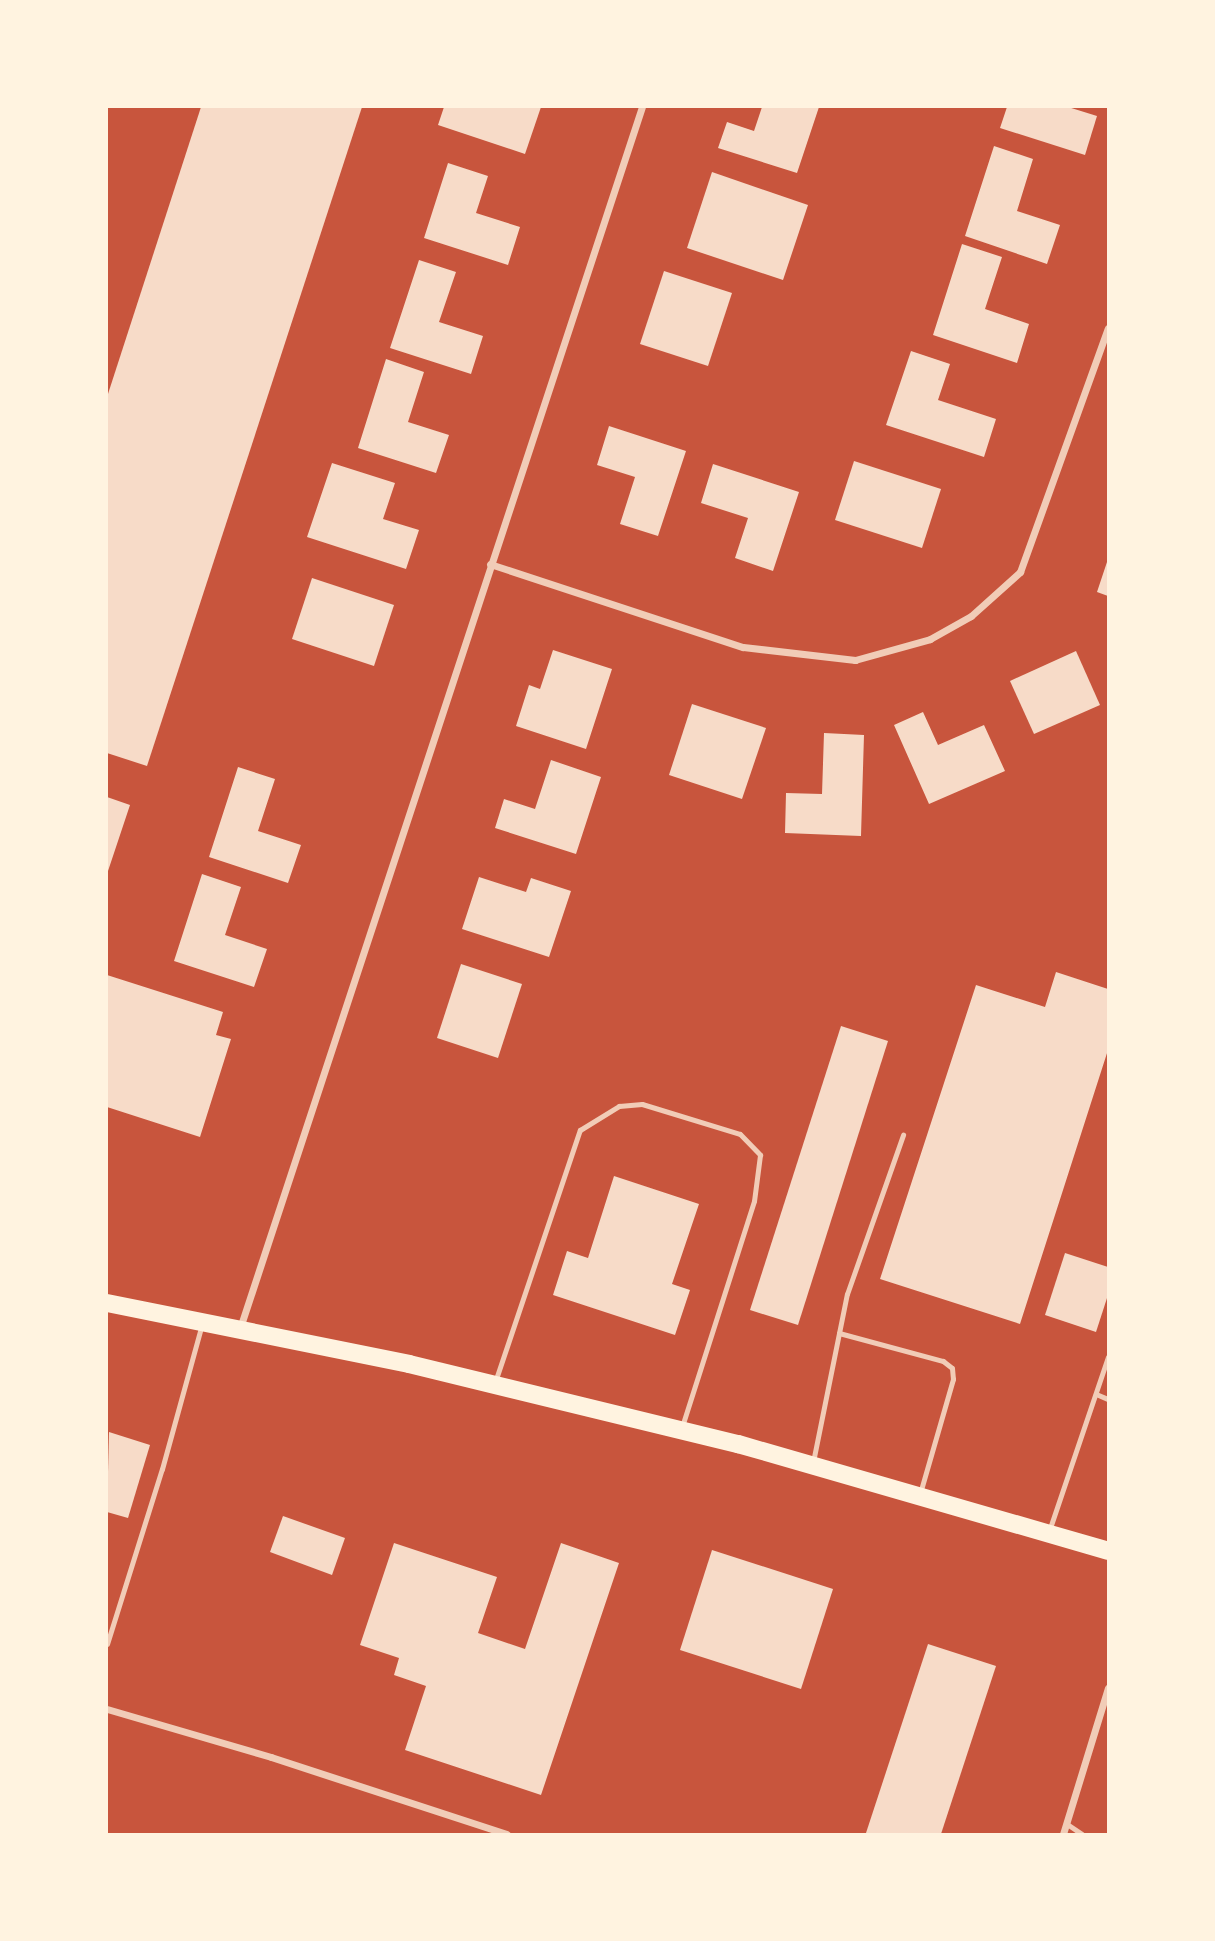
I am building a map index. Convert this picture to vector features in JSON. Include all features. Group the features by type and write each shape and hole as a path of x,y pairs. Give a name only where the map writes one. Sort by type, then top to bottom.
{"main road":[{"path":"107,1303 495,1385 681,1430 1108,1551"}],"street":[{"path":"240,1329 642,107"},
{"path":"490,565 743,647 855,660 930,639 971,616 1020,572 1108,328"},
{"path":"1063,1834 1108,1688"},
{"path":"107,1709 271,1757 507,1834"}],"lane":[{"path":"495,1385 580,1130 619,1106 642,1104 740,1134 760,1155 754,1201 681,1430"},
{"path":"812,1465 847,1294 903,1135"},
{"path":"107,1644 162,1469 202,1321"},
{"path":"839,1333 943,1361 952,1368 953,1379 919,1496"},
{"path":"1048,1534 1108,1357"},
{"path":"1096,1394 1108,1399"},
{"path":"1067,1824 1082,1834"}],"building":[{"path":"201,107 362,107 147,766 107,753 107,397"},
{"path":"444,107 541,107 525,154 438,125"},
{"path":"762,107 819,107 797,173 718,148 727,122 754,131"},
{"path":"1007,107 1068,107 1097,116 1085,155 1000,128"},
{"path":"994,146 1033,159 1017,211 1060,225 1047,264 965,236"},
{"path":"448,163 488,176 476,213 520,227 508,265 424,238"},
{"path":"712,172 808,205 783,280 687,248"},
{"path":"962,244 1002,257 985,309 1029,324 1017,363 933,335"},
{"path":"419,260 456,272 439,322 483,336 471,374 390,348"},
{"path":"664,271 732,293 708,366 640,344"},
{"path":"911,351 950,364 938,400 996,419 984,457 886,425"},
{"path":"386,359 424,372 408,422 449,435 436,473 358,448"},
{"path":"609,426 686,451 658,536 620,524 635,477 597,465"},
{"path":"854,461 941,489 922,548 835,520"},
{"path":"332,463 395,483 383,519 419,530 406,569 307,537"},
{"path":"713,464 799,492 773,571 735,558 748,518 701,503"},
{"path":"1108,559 1108,596 1097,592"},
{"path":"312,578 394,605 374,666 292,639"},
{"path":"553,650 612,669 586,749 516,726 529,685 540,689"},
{"path":"1076,651 1100,705 1034,734 1010,681"},
{"path":"692,704 766,728 742,799 669,775"},
{"path":"923,712 938,745 984,725 1005,771 929,804 894,725"},
{"path":"824,733 864,735 861,836 785,833 786,793 822,794"},
{"path":"551,760 601,777 576,854 495,828 504,799 535,809"},
{"path":"238,767 275,779 258,831 301,845 288,883 209,857"},
{"path":"107,797 130,805 107,874"},
{"path":"202,874 241,887 225,935 267,949 254,987 174,961"},
{"path":"479,877 526,892 531,878 571,891 549,957 462,929"},
{"path":"461,964 522,984 498,1058 437,1038"},
{"path":"1056,972 1108,989 1108,1050 1020,1324 880,1279 976,985 1045,1007"},
{"path":"107,975 223,1012 216,1035 231,1039 200,1137 107,1107"},
{"path":"841,1026 888,1041 798,1325 750,1310"},
{"path":"614,1176 699,1204 672,1284 690,1290 675,1335 553,1295 567,1251 588,1258"},
{"path":"1065,1253 1108,1267 1108,1295 1096,1332 1045,1315"},
{"path":"109,1432 150,1445 128,1518 107,1512"},
{"path":"283,1516 345,1538 332,1575 270,1552"},
{"path":"394,1543 497,1577 478,1633 525,1649 561,1543 619,1563 541,1795 405,1750 426,1686 394,1675 399,1658 360,1645"},
{"path":"712,1550 833,1589 801,1689 680,1650"},
{"path":"928,1644 996,1666 941,1834 869,1834 866,1833"}]}
